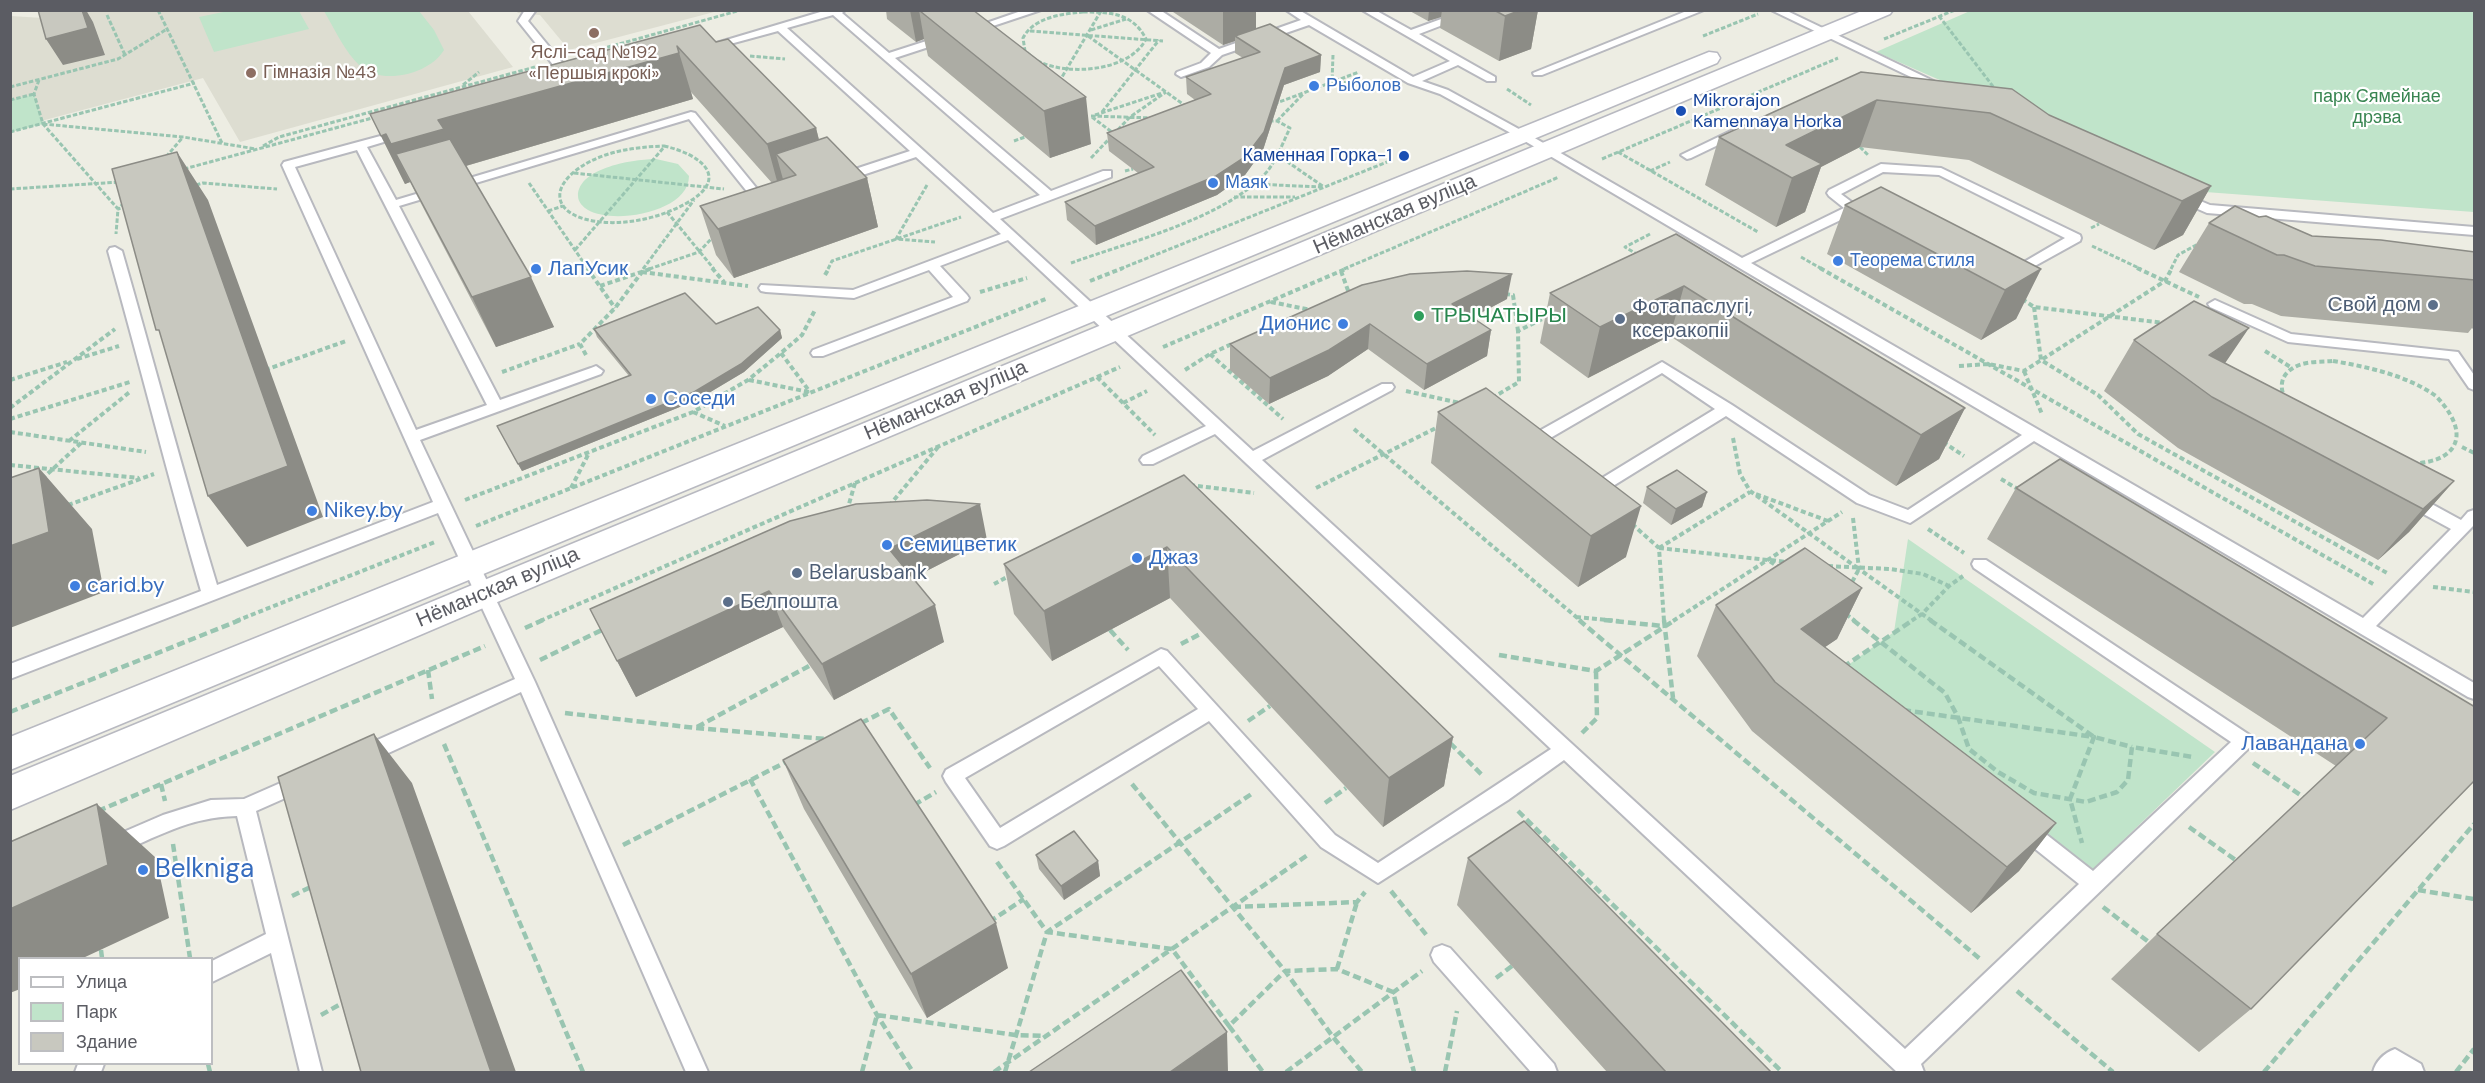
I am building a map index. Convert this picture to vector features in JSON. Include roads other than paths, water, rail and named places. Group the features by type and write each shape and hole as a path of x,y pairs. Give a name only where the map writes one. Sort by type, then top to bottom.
{"main road":[{"path":"1776,20 1798,22 1827,10"},
{"name":"Нёманская вуліца","path":"10,754 477,580 1114,332 1558,171 1822,34 1883,10"},
{"name":"Нёманская вуліца","path":"10,794 477,580 1092,312 1733,48"}],"lane":[{"path":"531,10 523,21 556,61 580,84 562,88"},
{"path":"886,57 1036,10"},
{"path":"1291,10 1412,81 1444,92 1522,135 1558,171 1741,263 2475,693"},
{"path":"1367,10 1491,79"},
{"path":"1410,34 1477,10"},
{"path":"1538,73 1699,10"},
{"path":"695,51 780,27 807,15 838,11 886,57 1049,196"},
{"path":"1152,11 1218,53"},
{"path":"1181,74 1205,66 1218,53 1309,21"},
{"path":"1798,22 1950,92"},
{"path":"780,27 1457,648 1909,1068 1998,975 2244,741 1980,564"},
{"path":"1412,81 1459,62"},
{"path":"391,205 691,115 752,192 769,202 746,219 721,228"},
{"path":"1687,155 1750,127"},
{"path":"413,130 288,165 477,580 539,710 697,1072"},
{"path":"360,145 496,407"},
{"path":"831,181 918,152"},
{"path":"1881,168 1941,172 2075,238 1995,284 1853,209 1833,193 1881,168"},
{"path":"986,214 1049,196 1107,174"},
{"path":"2164,189 2207,208 2475,231"},
{"path":"1741,263 1853,209"},
{"path":"766,288 854,294 1010,236"},
{"path":"115,251 151,376 169,455 211,595"},
{"path":"818,353 962,298 931,265"},
{"path":"2215,304 2288,338 2453,355 2475,385"},
{"path":"1546,454 1530,443 1662,367 1727,408 1857,502 1910,517 2034,434"},
{"path":"412,437 596,371"},
{"path":"1251,459 1386,387"},
{"path":"1575,476 1594,490 1727,408"},
{"path":"1148,460 1216,427"},
{"path":"2364,628 2469,522 2393,491"},
{"path":"10,672 443,506"},
{"path":"1209,712 997,840 952,776 1161,656 1209,712 1328,841 1378,874 1501,794 1565,749"},
{"path":"351,761 436,723 523,676"},
{"path":"95,854 170,821 211,808 245,807 319,775"},
{"path":"245,807 311,1072"},
{"path":"2015,821 2089,889"},
{"path":"213,971 277,939"},
{"path":"1442,955 1546,1072"},
{"path":"2384,1072 2395,1060 2413,1072"}],"place":[{"name":"Яслі-сад №192 «Першыя крокі»","path":"594,33"},
{"name":"Гімназія №43","path":"251,73"},
{"name":"Рыболов","path":"1314,86"},
{"name":"Mikrorajon Kamennaya Horka","path":"1681,111"},
{"name":"Каменная Горка-1","path":"1404,156"},
{"name":"Маяк","path":"1213,183"},
{"name":"Теорема стиля","path":"1838,261"},
{"name":"ЛапУсик","path":"536,269"},
{"name":"Свой дом","path":"2433,305"},
{"name":"ТРЫЧАТЫРЫ","path":"1419,316"},
{"name":"Фотапаслугі, ксеракопіі","path":"1620,319"},
{"name":"Дионис","path":"1343,324"},
{"name":"Соседи","path":"651,399"},
{"name":"Nikey.by","path":"312,511"},
{"name":"Семицветик","path":"887,545"},
{"name":"Джаз","path":"1137,558"},
{"name":"Belarusbank","path":"797,573"},
{"name":"carid.by","path":"75,586"},
{"name":"Белпошта","path":"728,602"},
{"name":"Лавандана","path":"2360,744"},
{"name":"Belkniga","path":"143,870"}],"park label":[{"name":"парк Сямейнае дрэва","path":"2377,107"}]}
